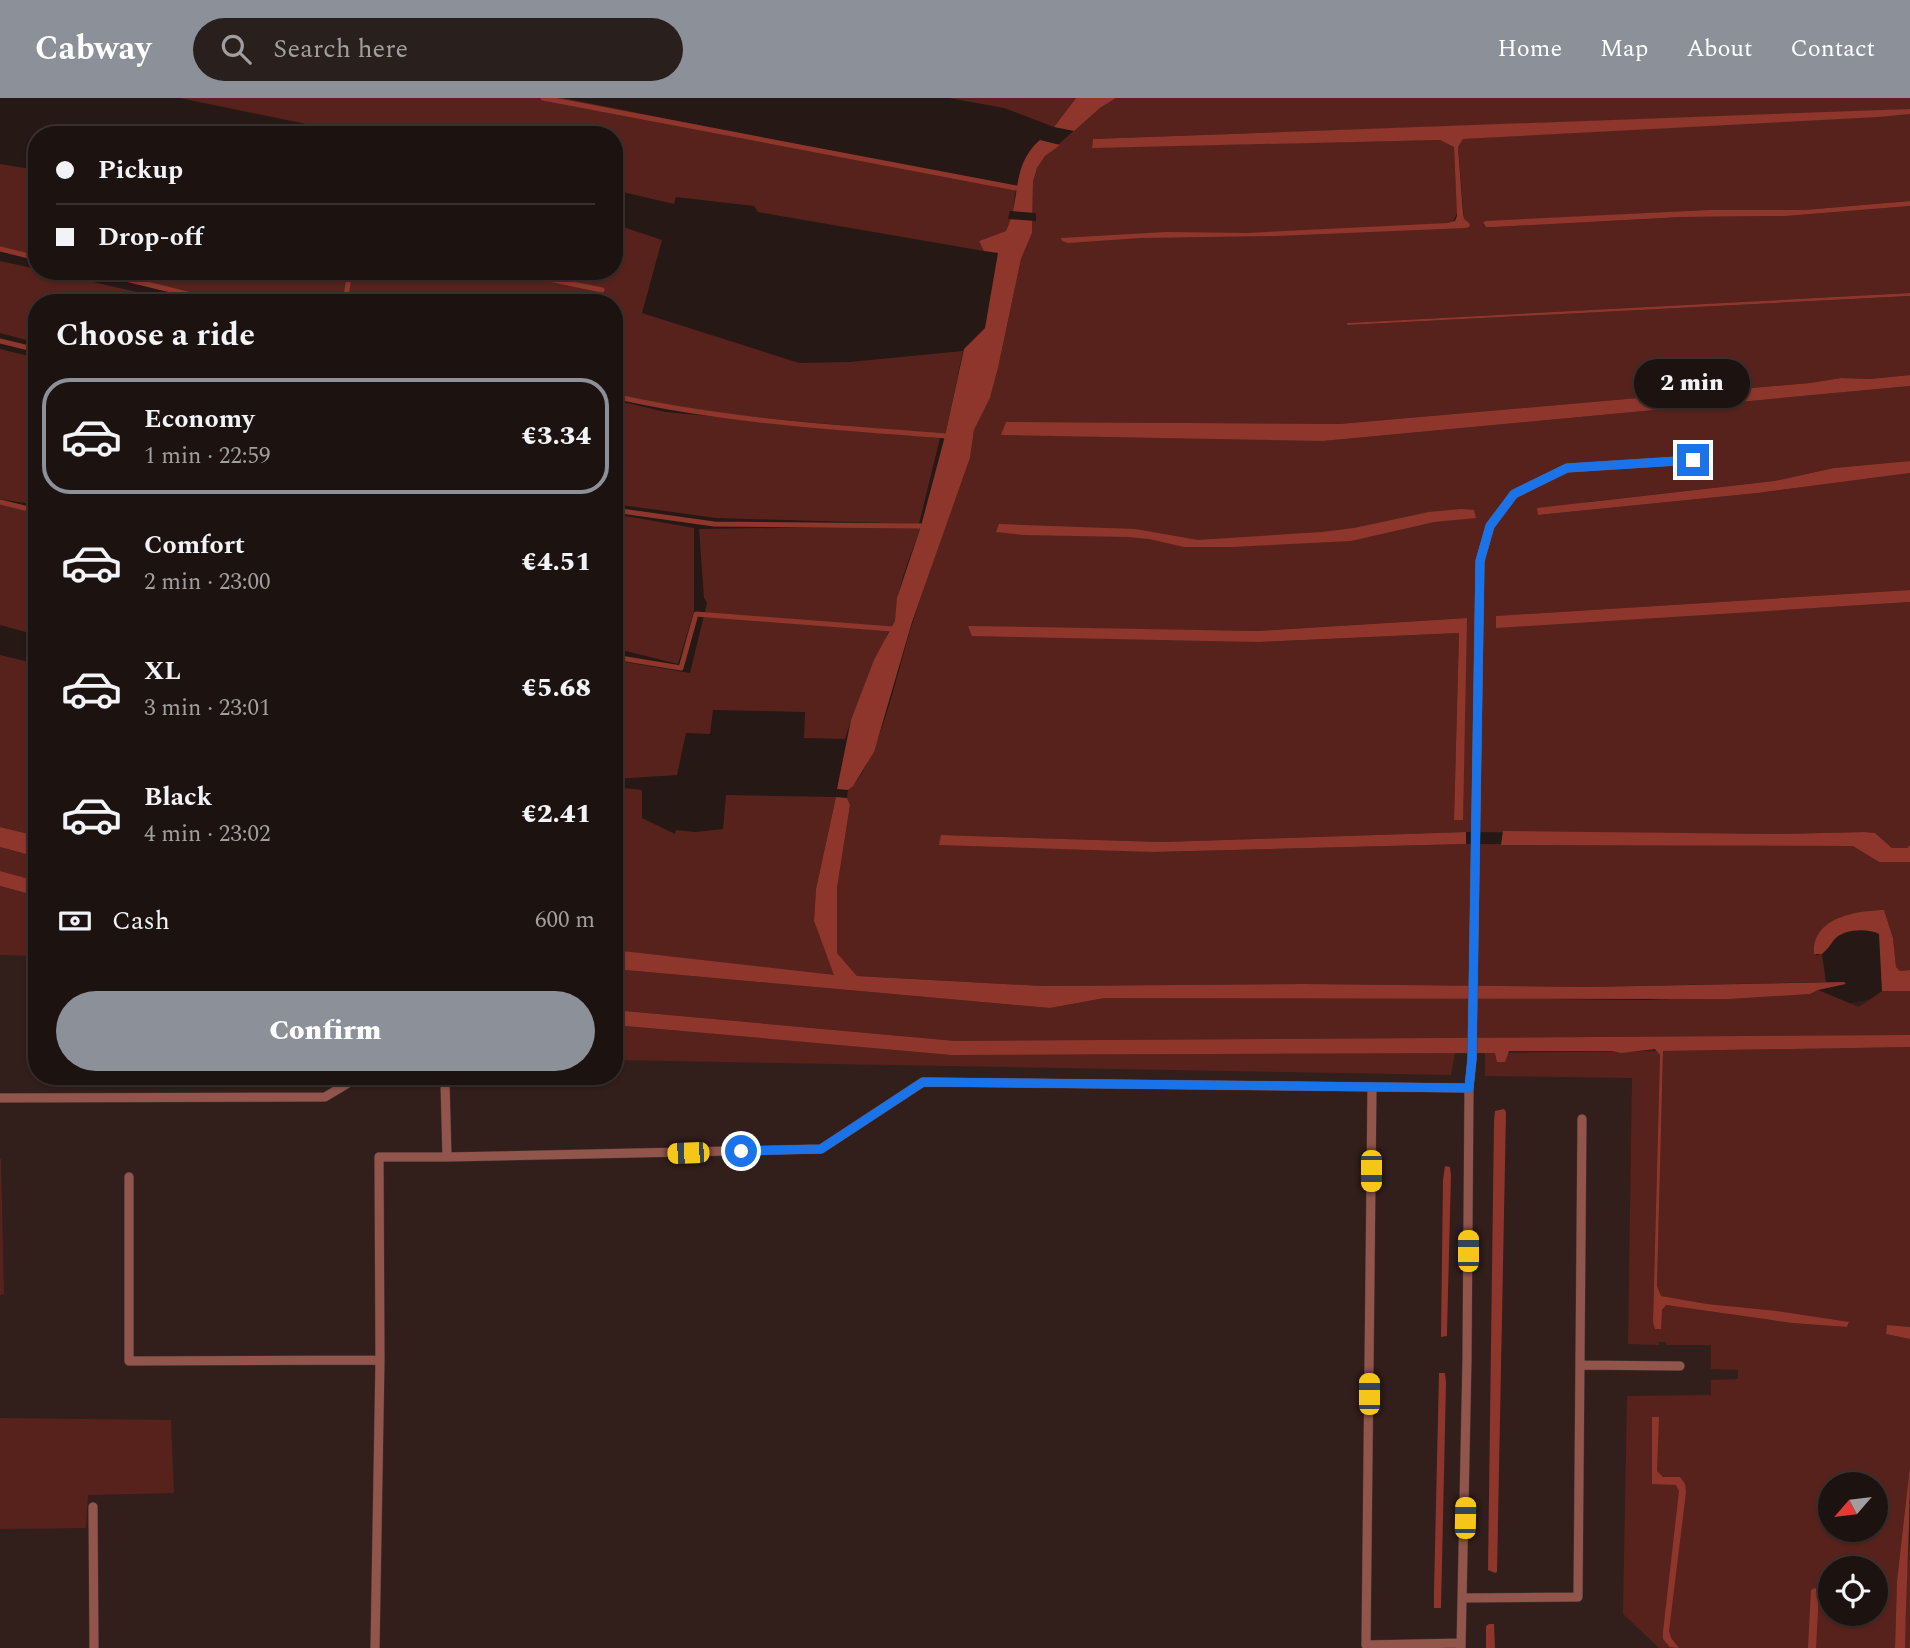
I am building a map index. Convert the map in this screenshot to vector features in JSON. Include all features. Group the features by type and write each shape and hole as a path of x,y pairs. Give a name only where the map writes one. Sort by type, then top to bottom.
{"lane":[{"path":"1372,1087 1366,1647 1461,1645 1480,561 1490,526 1514,494 1567,468 1693,460"},
{"path":"375,1648 380,1360 379,1157 821,1149 923,1082 1469,1088"},
{"path":"0,1098 325,1097 345,1085"},
{"path":"445,1085 447,1157"},
{"path":"1463,1598 1578,1597 1582,1119"},
{"path":"129,1177 129,1361 380,1360"},
{"path":"1580,1365 1680,1366"},
{"path":"93,1507 94,1648"}],"shaded area":[{"path":"180,98 563,98 1016,188 1012,218 1006,231 979,241 984,251 758,212 754,206 676,197 674,204 623,192 623,126 315,126"},
{"path":"949,98 1076,98 1054,127 1004,108"},
{"path":"1076,98 1116,98 1074,131 1054,127"},
{"path":"1116,98 1910,98 1910,109 1093,139 1092,147 1440,140 1454,147 1457,213 1453,222 1464,219 1458,146 1462,139 1910,114 1910,201 1804,210 1708,210 1483,222 1484,226 1494,227 1682,217 1786,216 1910,206 1910,293 1348,325 1910,296 1910,375 1870,379 1841,378 1810,383 1339,424 1006,422 1323,441 1910,386 1910,461 1834,468 1774,481 1588,502 1538,515 1758,493 1910,473 1910,590 1497,616 1496,627 1910,602 1910,845 1907,848 1892,848 1875,833 1865,832 1466,832 1162,842 941,835 1154,852 1466,844 1854,846 1879,862 1910,862 1910,970 1900,971 1896,967 1893,938 1884,910 1840,917 1814,948 1816,955 1822,954 1826,982 1588,987 1305,984 1043,986 857,976 837,953 836,944 837,888 850,805 848,790 870,758 879,736 913,621 970,458 974,430 990,398 1021,259 1032,233 1033,183 1037,168 1045,156 1100,108","holes":["1466,618 1462,820 1454,820 1459,633 1259,642 968,627 1257,631"]},
{"path":"1910,109 1910,114 1878,117 1463,139 1458,147 1463,213 1464,219 1470,224 1465,228 1276,236 1140,238 1068,243 1061,238 1166,232 1247,233 1448,223 1455,221 1457,216 1454,147 1440,140 1092,148 1093,139"},
{"path":"1040,140 1060,145 1045,156 1037,168 1033,182 1032,233 1021,259 990,398 974,430 970,458 912,622 874,752 853,786 848,790 837,789 851,720 874,660 895,621 897,598 921,526 964,349 985,328 998,253 984,251 979,241 1006,231 1024,161"},
{"path":"0,164 28,169 28,254 0,247"},
{"path":"1910,201 1910,206 1786,216 1682,217 1494,227 1486,227 1483,223 1708,210 1804,210"},
{"path":"623,227 662,240 642,313 799,363 849,362 963,351 945,436 738,415 623,398 623,294 193,294 137,280 623,280"},
{"path":"0,261 28,267 28,280 84,280 146,294 28,294 28,341 0,333"},
{"path":"1910,293 1910,296 1347,323"},
{"path":"0,349 28,356 28,504 0,499"},
{"path":"1910,375 1910,386 1323,441 1001,435 1006,422 1339,424 1810,383 1841,378 1870,379"},
{"path":"623,402 666,412 940,438 919,524 716,518 623,505"},
{"path":"1910,461 1910,473 1758,493 1538,515 1537,508 1774,481 1834,468"},
{"path":"0,502 28,509 28,633 0,625"},
{"path":"1474,510 1476,518 1434,522 1351,541 1231,547 1184,547 1128,537 996,532 999,524 1135,529 1198,540 1322,532 1429,512"},
{"path":"623,516 694,528 694,611 678,664 623,650"},
{"path":"921,526 900,587 894,625 888,633 845,739 804,738 805,712 713,710 710,734 686,733 677,775 623,778 623,662 690,673 707,603 704,598 699,529"},
{"path":"1910,590 1910,602 1496,628 1496,616"},
{"path":"1467,618 1463,820 1454,820 1459,633 1259,642 972,636 968,626 1257,631"},
{"path":"0,655 28,662 28,834 0,827"},
{"path":"623,788 642,790 642,818 675,834 676,830 695,832 723,829 726,795 836,797 816,889 814,921 835,976 623,951"},
{"path":"836,797 847,798 850,805 837,888 837,953 857,976 1043,986 1305,984 1588,987 1846,984 1810,994 1727,999 1105,998 1050,1008 623,970 623,951 834,975 814,921 816,889"},
{"path":"0,827 28,834 28,855 0,847"},
{"path":"1503,831 1778,834 1865,832 1875,833 1892,848 1907,848 1910,845 1910,862 1879,862 1853,846 1501,845"},
{"path":"1466,832 1466,844 1154,852 939,845 941,835 1162,842"},
{"path":"0,847 28,855 28,879 0,871"},
{"path":"0,871 28,879 28,894 0,886"},
{"path":"0,886 28,894 28,956 0,955"},
{"path":"1884,910 1893,938 1896,967 1900,971 1910,970 1910,991 1882,991 1879,934 1874,932 1862,930 1843,934 1822,954 1814,954 1815,942 1828,924 1838,918 1861,912"},
{"path":"28,918 28,1085 623,1085 623,1026 950,1055 972,1019 1786,1016 1910,991 1910,1648 0,1648 0,955 13,955"},
{"path":"623,970 1050,1008 1105,998 1645,1000 1810,994 1818,990 1859,1007 1882,991 1910,991 1910,1035 956,1041 623,1011"},
{"path":"623,1011 956,1041 1910,1035 1910,1047 1663,1051 1657,1286 1661,1296 1849,1322 1847,1327 1792,1323 1666,1305 1662,1310 1661,1329 1655,1329 1653,1322 1660,1055 1655,1049 1621,1053 1509,1051 1505,1062 1497,1062 1495,1053 951,1055 623,1026"},
{"path":"623,1026 951,1055 1455,1053 1451,1075 623,1060"},
{"path":"1910,1047 1910,1327 1887,1325 1886,1334 1910,1339 1910,1466 1897,1581 1895,1648 1659,1648 1623,1614 1627,1396 1711,1395 1711,1380 1738,1379 1738,1370 1711,1369 1711,1345 1666,1345 1666,1342 1659,1342 1659,1345 1628,1344 1632,1078 1485,1076 1485,1053 1658,1051 1655,1329 1666,1305 1792,1323 1847,1327 1849,1323 1661,1296 1657,1286 1663,1051"},
{"path":"1504,1109 1495,1573 1488,1570 1494,1121 1495,1111"},
{"path":"0,1159 4,1294 0,1295"},
{"path":"1445,1166 1450,1167 1451,1175 1447,1336 1441,1337 1443,1180"},
{"path":"1887,1325 1910,1327 1910,1339 1886,1334"},
{"path":"1439,1373 1445,1373 1446,1383 1441,1608 1434,1608 1434,1591"},
{"path":"1652,1417 1659,1417 1657,1471 1663,1477 1680,1477 1686,1492 1669,1631 1679,1648 1670,1647 1663,1639 1663,1632 1679,1491 1676,1485 1652,1484"},
{"path":"0,1418 171,1420 174,1493 88,1495 86,1528 0,1529"},
{"path":"1910,1466 1905,1648 1895,1648 1897,1581"},
{"path":"1910,1541 1910,1648 1905,1648 1905,1594"},
{"path":"1815,1588 1818,1590 1816,1648 1808,1648 1811,1590"},
{"path":"1494,1624 1495,1648 1486,1648 1486,1626"}],"pier":[{"path":"1010,211 1036,213 1036,221 1008,219"}],"waterway":[{"path":"543,98 1016,188"},
{"path":"0,249 28,256"},
{"path":"130,280 187,294"},
{"path":"346,294 349,280"},
{"path":"554,280 602,290"},
{"path":"0,341 28,348"},
{"path":"623,398 738,417 945,436"},
{"path":"0,502 28,509"},
{"path":"623,511 714,524 921,526"},
{"path":"623,658 681,668 696,614 893,629"}],"route":[{"path":"741,1151 821,1149 923,1082 1469,1088 1472,1059 1480,561 1490,526 1514,494 1567,468 1693,460"}]}
